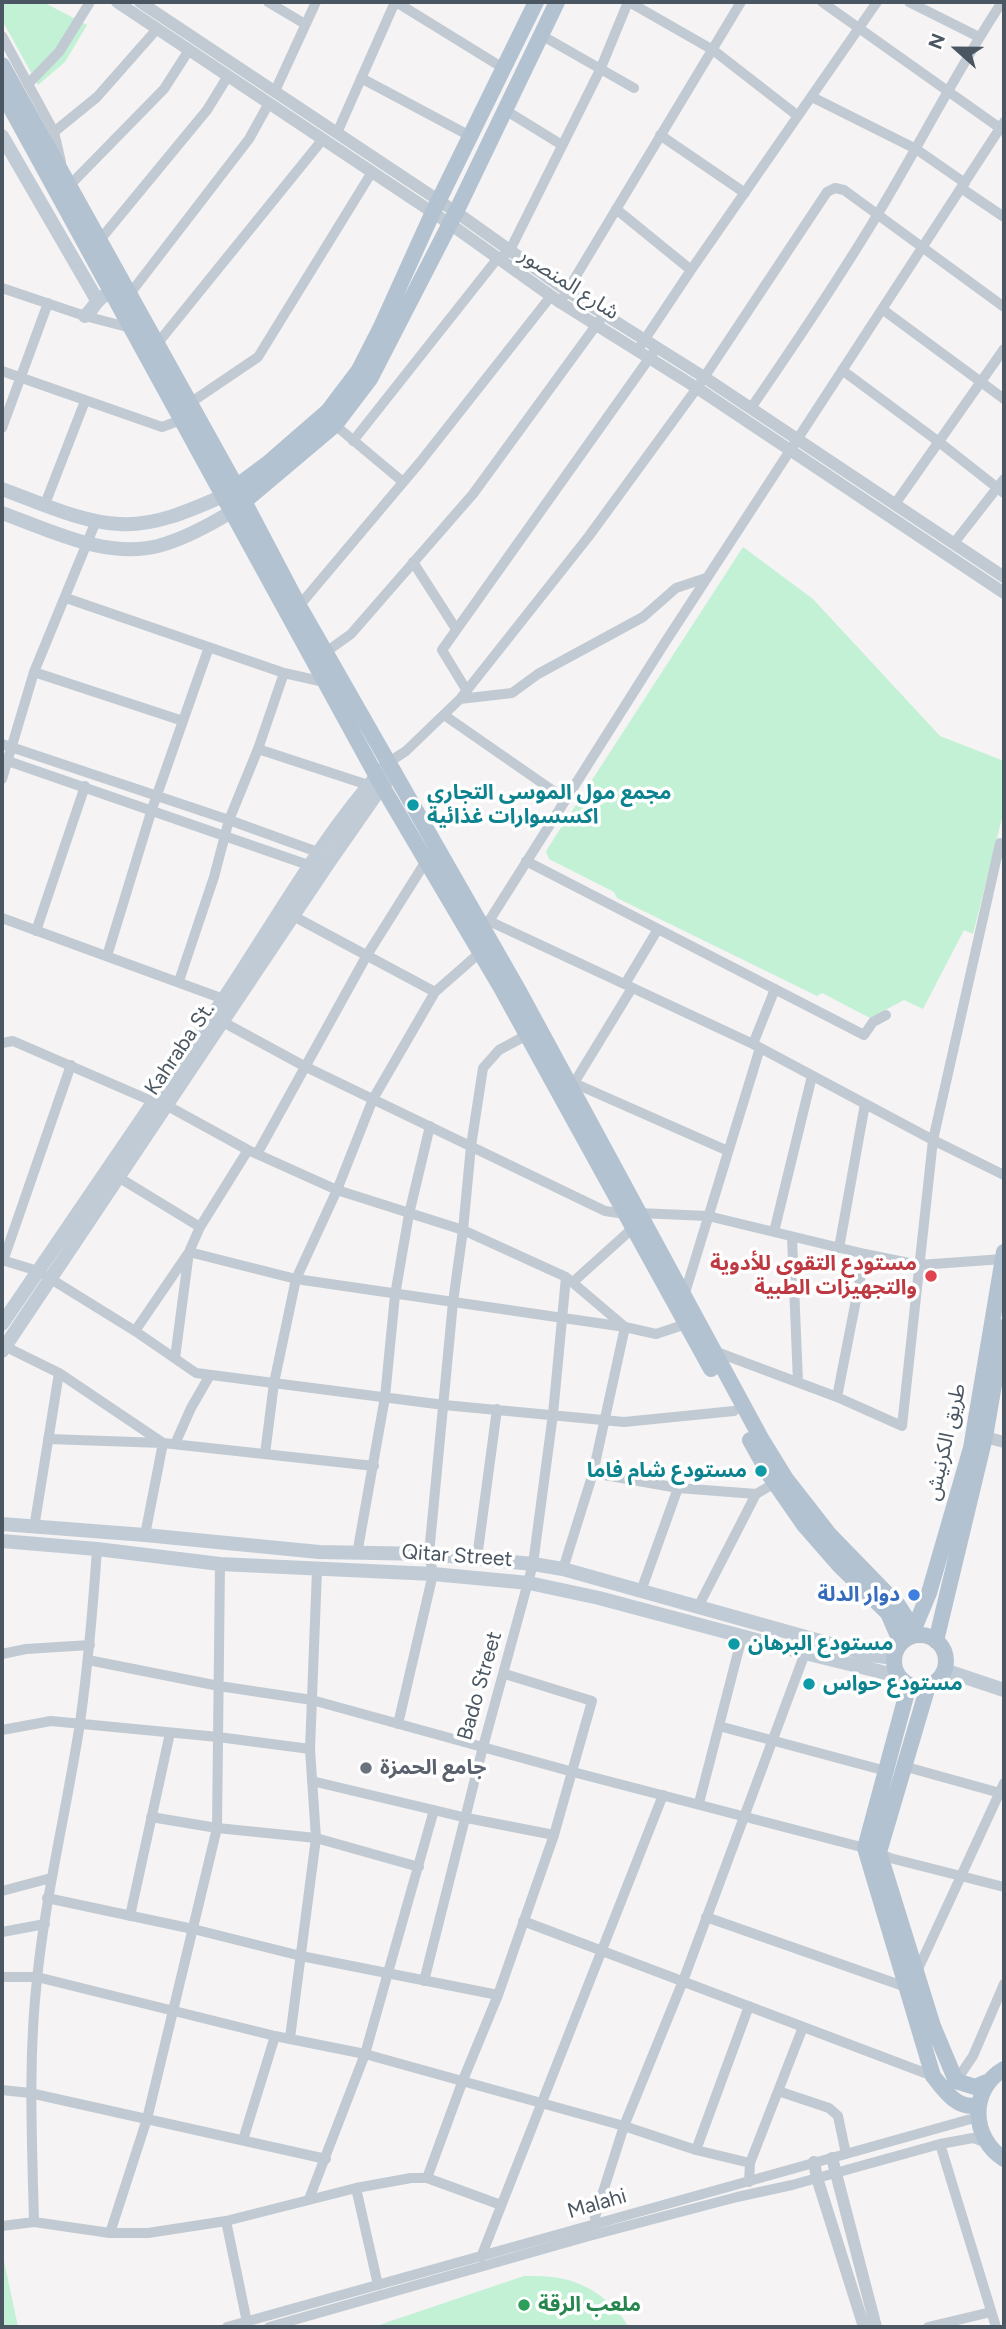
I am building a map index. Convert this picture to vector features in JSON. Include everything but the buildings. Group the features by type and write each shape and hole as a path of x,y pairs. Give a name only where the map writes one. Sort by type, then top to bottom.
{"main road":[{"path":"2,513 87,544 121,550 157,547 199,531 328,411 359,370 380,330 436,206 536,2"},
{"path":"2,489 96,521 122,525 154,521 234,499 335,425 370,379 453,218 557,2"},
{"path":"2,65 111,291 181,420 234,499 392,767 478,923 486,948 527,1035 632,1218 684,1296 786,1479 829,1535 898,1605 907,1619 906,1640 894,1658 904,1680 872,1850 926,2029 933,2076 952,2100 978,2111"},
{"path":"2,92 67,183 190,403 234,499 376,782 426,861 478,923"},
{"path":"2,136 97,300"},
{"path":"85,316 93,310 97,300 111,291"},
{"name":"Kahraba St.","path":"3,1348 44,1276 321,862 376,782 392,767"},
{"name":"Kahraba St.","path":"2,1324 44,1276 118,1177 160,1104 223,1023 230,1001 295,916 321,862"},
{"path":"486,948 570,1082 632,1218 686,1324 775,1483 804,1525 839,1565 888,1613 906,1640"},
{"name":"طريق الكرنيش","path":"906,1640 929,1593 971,1448 1004,1256"},
{"name":"طريق الكرنيش","path":"936,1641 985,1437 1004,1327"},
{"name":"Qitar Street","path":"2,1524 222,1544 357,1554 429,1554 533,1564 563,1569 816,1641 870,1655 894,1658"},
{"name":"Qitar Street","path":"2,1541 219,1564 433,1574 529,1583 598,1598 904,1680"},
{"path":"670,1618 674,1600"},
{"path":"872,1850 903,1766 928,1686 939,1678 944,1670 944,1654 936,1641 923,1636 906,1640"},
{"path":"944,1670 1004,1688"},
{"path":"904,1680 928,1686"},
{"path":"926,2029 956,2081 975,2087 1004,2069"},
{"path":"987,2082 978,2111 981,2131 987,2143 1004,2159"}],"street":[{"path":"28,83 59,52 90,2"},
{"name":"شارع المنصور","path":"117,2 228,76 337,133 453,218 509,252 559,297"},
{"name":"شارع المنصور","path":"140,2 272,97 323,139 372,172 436,206"},
{"path":"268,2 305,24"},
{"path":"129,295 249,139 272,97 316,2"},
{"path":"337,133 395,2 503,68"},
{"path":"352,441 497,259 509,252 600,70 629,2 713,50 798,116"},
{"path":"299,606 559,297 616,209 741,2"},
{"path":"822,2 947,91 1003,127 706,578 526,861 478,923 629,986 757,1046 1004,1175"},
{"path":"641,346 877,2"},
{"path":"909,2 979,37"},
{"path":"751,408 827,297 1002,2"},
{"path":"54,132 96,97 157,29"},
{"path":"541,35 634,88"},
{"path":"2,36 54,132 67,183 164,89 189,50"},
{"path":"99,241 207,110 228,76"},
{"path":"361,78 470,136"},
{"path":"812,97 916,149 1004,217"},
{"path":"505,110 562,145"},
{"path":"660,135 745,192"},
{"path":"157,344 323,139"},
{"path":"190,403 258,357 372,172"},
{"path":"392,767 464,695 589,536 700,382 827,192 835,188 844,190 1004,307"},
{"path":"616,209 691,270"},
{"name":"شارع المنصور","path":"453,218 497,259 641,346 656,348 790,450 1004,593"},
{"path":"2,288 85,316 131,328"},
{"path":"2,428 47,303"},
{"path":"882,309 1004,399"},
{"path":"326,652 351,634 474,494 600,320"},
{"name":"شارع المنصور","path":"641,346 649,360 751,408 1004,577"},
{"path":"464,695 442,650 656,348"},
{"path":"895,504 1004,349"},
{"path":"842,370 1002,487 954,544"},
{"path":"2,371 162,427 181,420"},
{"path":"45,504 85,401"},
{"path":"335,425 403,482"},
{"path":"2,779 6,745 96,521"},
{"path":"413,562 456,629"},
{"path":"464,695 512,694 538,674 643,617 676,589 706,578"},
{"path":"66,598 284,673 324,682"},
{"path":"107,956 152,809 209,648"},
{"path":"34,672 183,721"},
{"path":"179,981 214,877 229,820 258,749 284,673"},
{"path":"444,715 565,799"},
{"path":"6,745 229,820 321,862"},
{"path":"258,749 376,782"},
{"path":"5,760 225,835 321,862"},
{"path":"36,930 85,786"},
{"path":"713,1351 837,1397 902,1426 933,1140 1000,842 1004,844"},
{"path":"135,1331 189,1251 200,1227 252,1152 367,955 426,861"},
{"path":"526,861 864,1035 873,1023 886,1015"},
{"path":"295,916 435,992"},
{"path":"2,918 230,1001"},
{"path":"658,929 629,986 570,1082 728,1151"},
{"path":"265,1454 274,1383 296,1279 337,1190 373,1099 435,992 486,948"},
{"path":"684,1296 775,989"},
{"path":"223,1023 304,1066 606,1211 632,1218 708,1216 919,1265 1004,1256"},
{"path":"398,1724 433,1574 429,1554 453,1302 483,1068 499,1050 527,1035"},
{"path":"2,1043 13,1041 160,1104 252,1152 337,1190 463,1230 569,1280 625,1327"},
{"path":"71,1065 2,1261 44,1276 135,1331 196,1373 444,1405 624,1422 734,1411"},
{"path":"774,1232 812,1076"},
{"path":"839,1248 865,1104"},
{"path":"357,1554 385,1397 395,1295 409,1214 430,1126"},
{"path":"118,1177 200,1227"},
{"path":"569,1280 632,1218"},
{"path":"792,1237 798,1382"},
{"path":"189,1251 296,1279 625,1327 656,1334 686,1324"},
{"path":"175,1358 189,1251"},
{"path":"837,1397 865,1254"},
{"name":"Bado Street","path":"424,1981 533,1564 569,1280"},
{"path":"563,1569 593,1473 625,1327"},
{"path":"3,1348 59,1373 169,1444"},
{"path":"34,1528 59,1373"},
{"path":"145,1535 169,1444 210,1375"},
{"path":"477,1558 497,1409"},
{"path":"985,1437 1004,1442"},
{"path":"48,1439 169,1444 374,1466"},
{"path":"593,1473 678,1488 756,1494"},
{"path":"698,1607 756,1494 775,1483"},
{"path":"641,1591 678,1488"},
{"path":"34,2222 30,2093 37,1977 47,1898 79,1725 90,1646 97,1549"},
{"path":"110,2233 147,2119 217,1828 219,1564"},
{"path":"290,2038 316,1838 310,1749 317,1570"},
{"path":"699,1804 743,1637"},
{"path":"2,1654 26,1649 90,1646"},
{"path":"596,2224 595,2217 624,2126 683,1981 805,1653"},
{"path":"88,1660 219,1686 312,1700 1004,1887"},
{"path":"427,2178 498,1995 554,1835 592,1701 505,1674"},
{"path":"2,1730 51,1721 310,1749"},
{"path":"719,1726 886,1771"},
{"path":"130,1916 170,1733"},
{"path":"706,1917 912,1981 1002,1788 903,1766"},
{"path":"312,1781 467,1818 554,1835"},
{"path":"481,2257 663,1795"},
{"path":"309,2199 365,2054 434,1810"},
{"path":"151,1817 217,1828 316,1838 419,1867"},
{"path":"2,1891 51,1878"},
{"path":"47,1898 301,1956 498,1995"},
{"path":"523,1921 933,2076"},
{"path":"2,1933 45,1924"},
{"path":"2,1977 37,1977 275,2036 365,2054 624,2126 696,2150 750,2163"},
{"path":"956,2081 973,2056 1004,1984"},
{"path":"696,2150 749,2006"},
{"path":"749,2182 750,2163 803,2026"},
{"path":"243,2140 275,2036"},
{"path":"2,2090 30,2093 326,2159"},
{"path":"778,2091 830,2108 838,2116 846,2154"},
{"name":"Malahi","path":"227,2327 247,2325 378,2285 749,2182 978,2111"},
{"name":"Malahi","path":"270,2327 589,2236 835,2174 940,2144 973,2138 987,2143"},
{"path":"940,2144 996,2327"},
{"path":"832,2158 876,2327"},
{"path":"814,2162 864,2327"},
{"path":"2,2226 34,2222 110,2233 148,2233 226,2221 356,2188 411,2178 427,2178 501,2205"},
{"path":"356,2188 378,2285"},
{"path":"226,2221 247,2325"},
{"path":"928,2327 991,2312"}],"green space":[{"path":"2,2 43,2 87,25 65,62 38,85 2,20"},
{"path":"743,547 813,599 940,736 1004,761 1004,810 973,934 964,930 923,1009 904,1000 870,1018 822,993 817,996 617,898 614,892 549,859 546,851"},
{"path":"2,2251 18,2327 2,2327"},
{"name":"ملعب الرقة","path":"524,2276 557,2278 586,2287 611,2304 628,2327 378,2327 382,2324"}],"place":[{"name":"مجمع مول الموسى التجاري اكسسوارات غذائية","path":"413,805"},
{"name":"مستودع التقوى للأدوية والتجهيزات الطبية","path":"931,1276"},
{"name":"مستودع شام فاما","path":"761,1471"},
{"name":"دوار الدلة","path":"914,1595"},
{"name":"مستودع البرهان","path":"734,1644"},
{"name":"مستودع حواس","path":"809,1684"},
{"name":"جامع الحمزة","path":"366,1768"},
{"name":"ملعب الرقة","path":"524,2305"}]}
